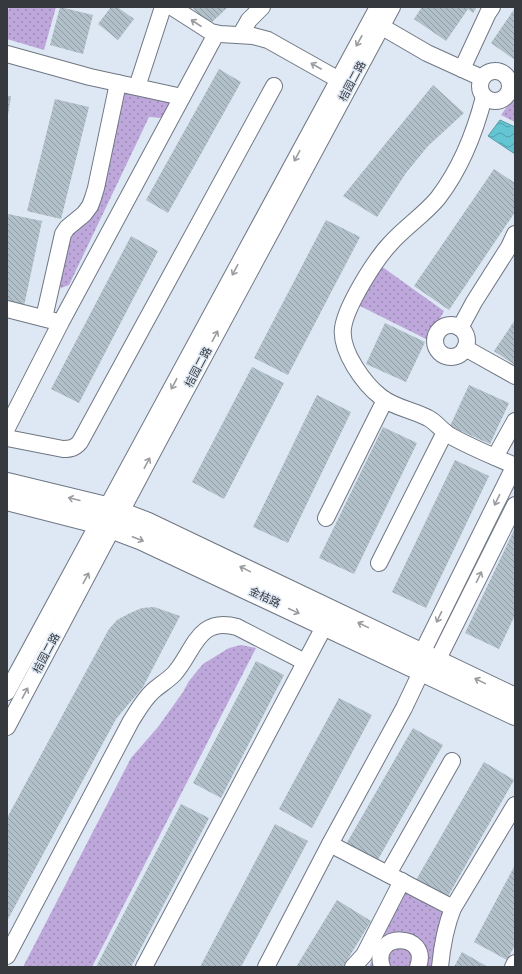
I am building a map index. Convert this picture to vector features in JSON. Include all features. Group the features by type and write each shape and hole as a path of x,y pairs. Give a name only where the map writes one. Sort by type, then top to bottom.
{"main road":[{"path":"7,483 109,518 176,536 425,665 515,698"},
{"name":"金桔路","path":"7,500 109,518 142,540 325,625 425,665 515,715"}],"street":[{"path":"137,87 163,7"},
{"path":"172,7 216,34 241,34 268,40 344,83"},
{"path":"241,34 249,20 262,7"},
{"name":"桔园二路","path":"7,692 109,518 344,83 377,18 392,7"},
{"path":"462,69 492,7"},
{"path":"377,18 427,53 482,78"},
{"path":"7,428 61,322 216,34"},
{"path":"7,54 118,83 182,97"},
{"path":"495,71 500,72 508,79 512,89 501,99 492,101 484,97 481,93 480,83 482,78 490,72 495,71"},
{"path":"44,318 60,240 67,228 84,214 90,206 95,193 118,83"},
{"path":"7,438 69,449 76,447 80,442 274,86"},
{"path":"266,967 330,844 404,708 515,466 445,432 428,418 385,400 362,378 354,365 344,341 343,333 344,323 357,295 380,257 403,231 432,205 451,179 461,161 484,97"},
{"path":"460,328 474,302 509,247 515,234"},
{"path":"7,308 61,322"},
{"path":"449,326 460,328 466,336 467,341 465,348 460,354 451,357 442,353 436,345 436,340 440,330 449,326"},
{"path":"465,348 515,376"},
{"path":"326,518 385,400"},
{"path":"495,457 515,421"},
{"path":"379,563 445,432"},
{"path":"425,665 515,505"},
{"name":"桔园二路","path":"7,728 109,518"},
{"path":"7,956 131,721 149,695 180,667 199,636 215,626 222,624 230,625 237,627 305,662"},
{"path":"144,967 325,625"},
{"path":"388,874 452,762"},
{"path":"440,967 443,937 453,908 515,804"},
{"path":"330,844 453,908"},
{"path":"382,967 377,945 402,882"},
{"path":"353,967 364,955 377,945 398,940 404,940 416,947 420,959 418,967"},
{"path":"513,967 515,963"}],"shaded area":[{"path":"9,7 56,7 44,50 7,39 7,14"},
{"path":"130,91 172,102 163,118 149,117 69,285 61,288 56,277 63,254 78,224 123,95"},
{"path":"513,98 515,98 515,122 501,115"},
{"path":"381,266 444,311 428,340 356,304"},
{"path":"241,645 256,648 92,967 23,967 131,758 158,727 189,681 203,664 229,648"},
{"path":"405,891 443,913 436,938 432,967 369,967"}],"water":[{"path":"500,120 515,127 515,154 488,136"}],"building":[{"path":"60,7 93,15 83,54 50,45"},
{"path":"111,7 117,7 134,19 118,40 98,24"},
{"path":"192,7 228,7 209,25"},
{"path":"422,7 477,7 473,13 468,9 446,41 414,19"},
{"path":"515,8 515,60 491,43"},
{"path":"219,69 241,82 168,213 146,200"},
{"path":"433,85 464,113 428,146 406,173 377,217 343,196"},
{"path":"7,96 11,96 8,115 7,115"},
{"path":"55,99 89,107 61,219 27,211"},
{"path":"494,169 515,183 515,212 449,310 414,286"},
{"path":"8,214 42,221 24,306 7,303"},
{"path":"326,220 360,237 288,375 254,358"},
{"path":"131,236 158,251 79,403 51,389"},
{"path":"515,320 515,365 494,351"},
{"path":"385,323 425,342 406,382 366,364"},
{"path":"252,367 284,383 224,499 192,482"},
{"path":"469,385 509,403 490,444 450,426"},
{"path":"317,395 351,412 288,543 253,527"},
{"path":"383,427 417,443 354,574 319,558"},
{"path":"455,460 489,476 426,608 392,592"},
{"path":"515,528 515,615 499,649 465,633"},
{"path":"154,607 180,616 143,687 116,719 7,921 7,818 109,629 117,620 130,613 142,608"},
{"path":"256,661 284,675 221,798 193,783"},
{"path":"339,698 372,715 312,828 279,809"},
{"path":"413,728 443,745 376,863 345,846"},
{"path":"484,762 514,780 447,898 416,880"},
{"path":"181,804 209,818 131,967 96,967"},
{"path":"275,824 308,841 241,967 200,967"},
{"path":"515,865 515,945 507,960 474,942"},
{"path":"337,900 371,921 343,967 296,967"},
{"path":"462,952 488,967 454,967"}]}
